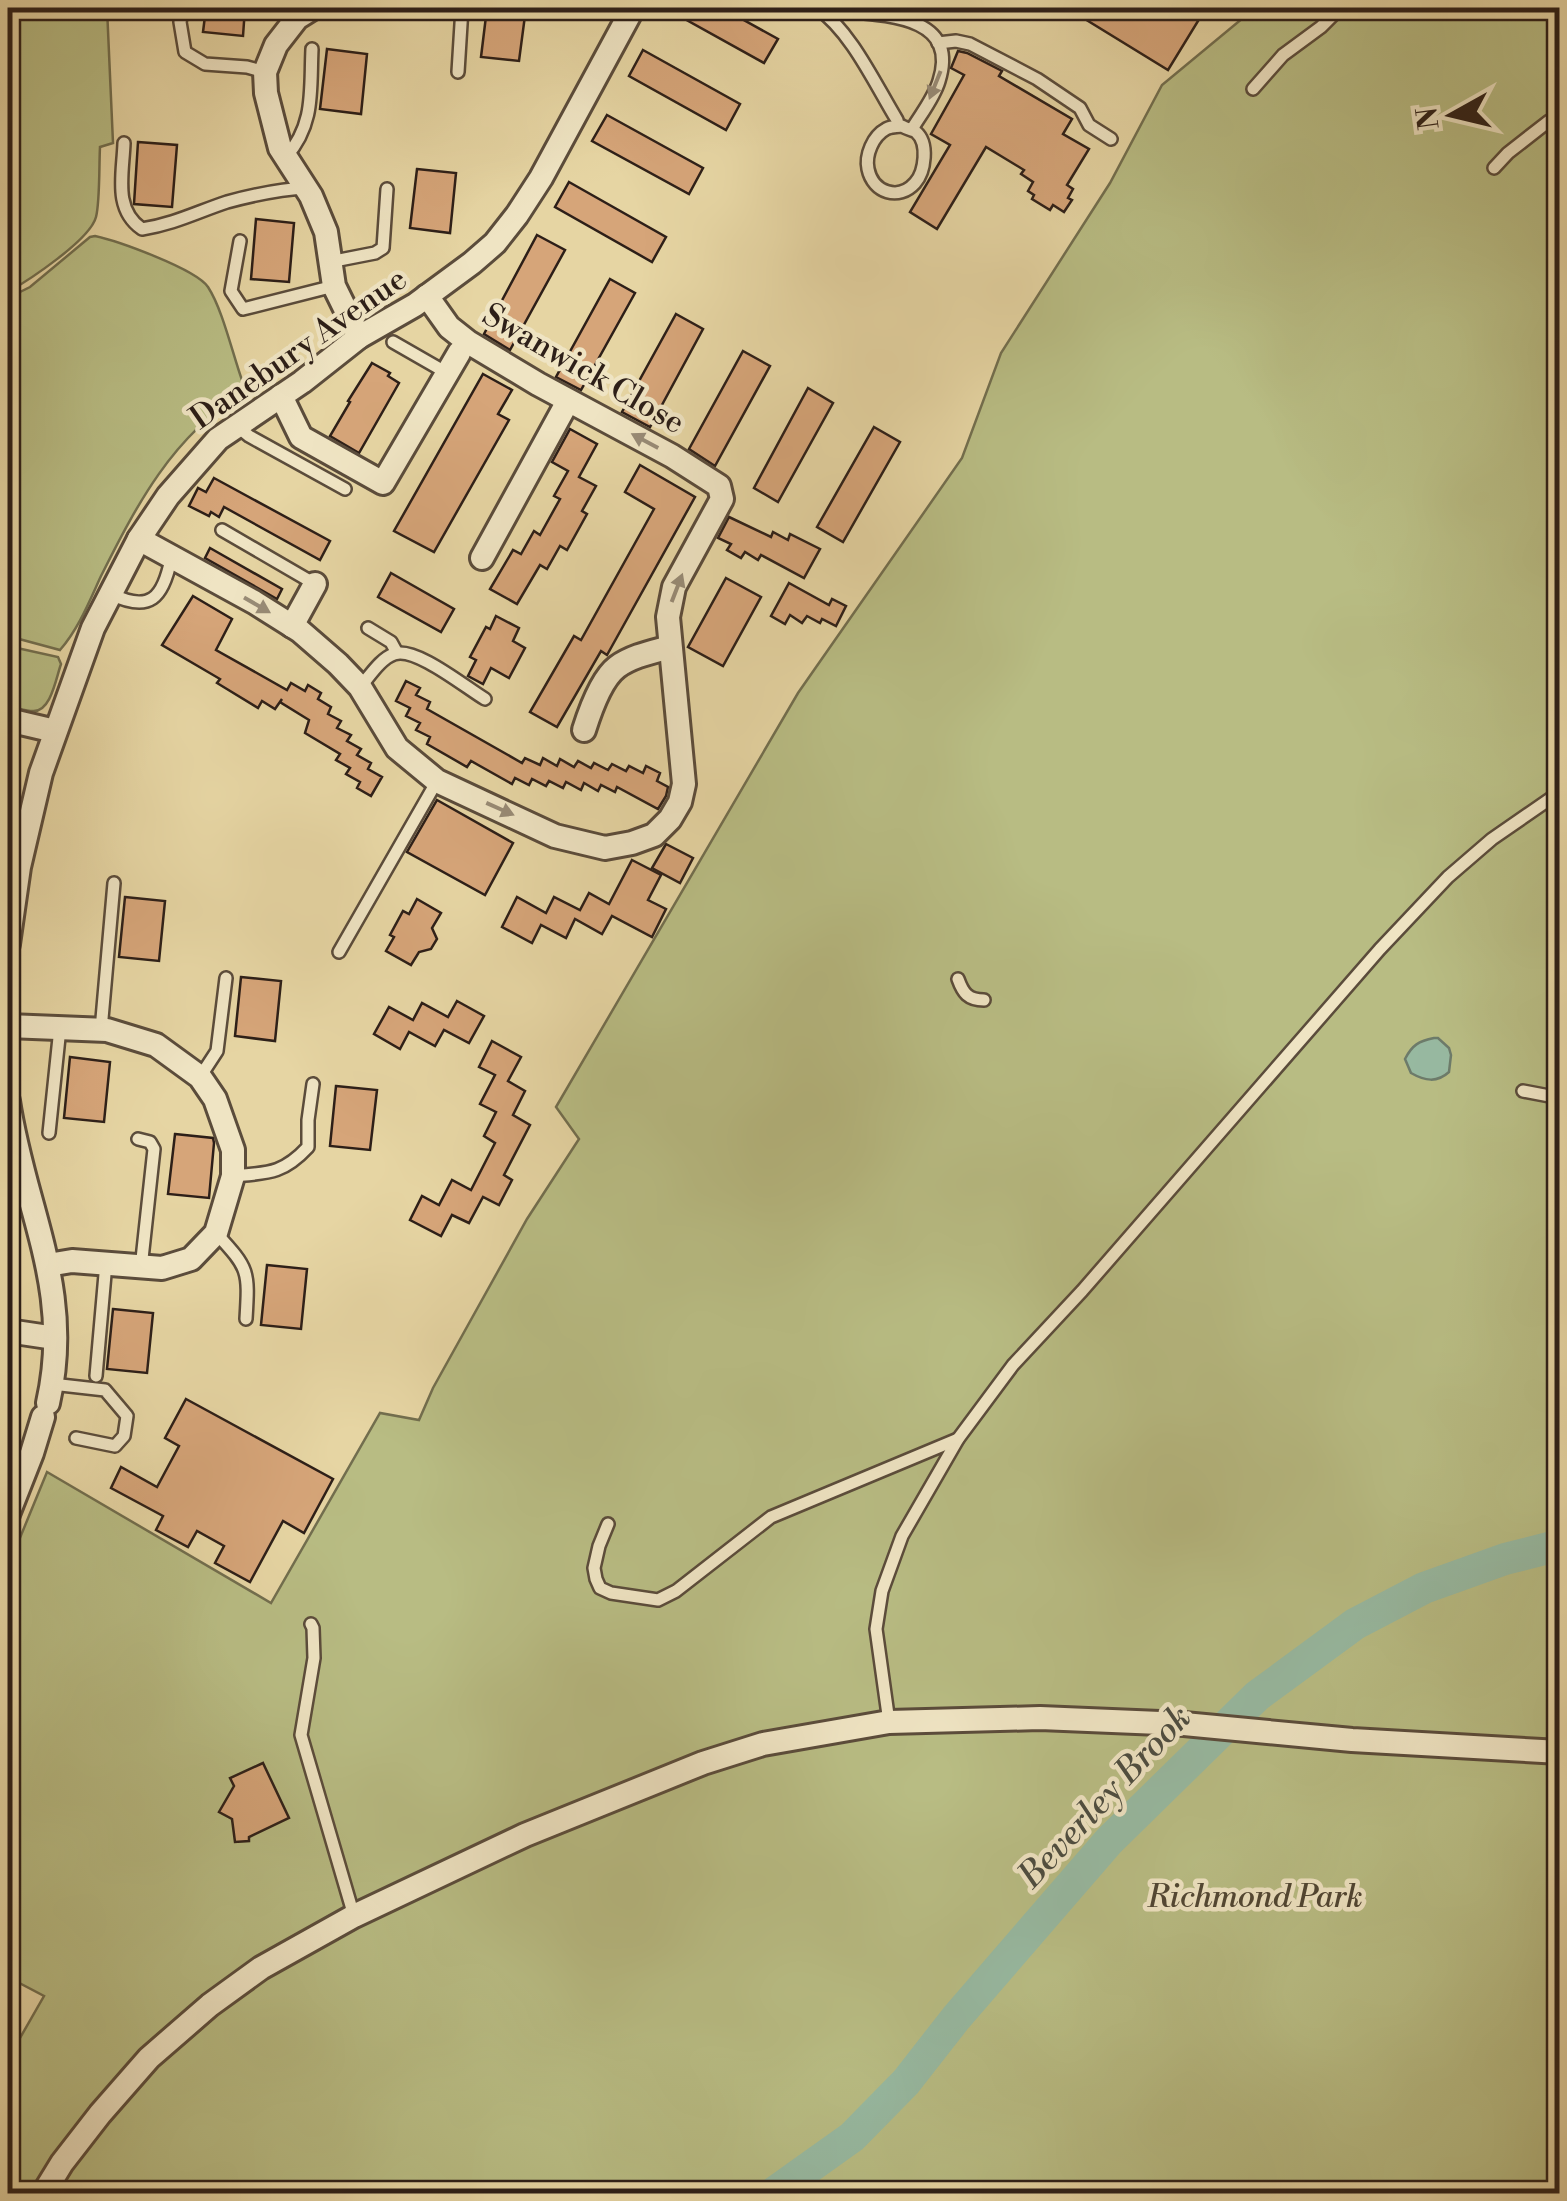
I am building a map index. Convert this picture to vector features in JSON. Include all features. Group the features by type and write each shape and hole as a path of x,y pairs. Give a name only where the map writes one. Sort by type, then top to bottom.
{"street":[{"path":"313,8 297,18 276,44 265,72 266,93 280,148 307,188 326,232 334,286 360,337"},
{"name":"Danebury Avenue","path":"8,944 30,810 55,732 93,628 139,539 194,464 218,439 360,337 428,296 495,243 541,178 628,9"},
{"name":"Swanwick Close","path":"428,296 449,327 468,342 719,486 722,499 674,587 668,617 670,647"},
{"path":"281,396 300,436 383,483 453,363"},
{"path":"482,558 568,400"},
{"path":"139,539 292,626 360,687 397,748 437,781 555,836 605,848 654,835 670,819 684,784 670,647 614,668 593,702 584,730"},
{"path":"292,626 315,584"},
{"path":"8,720 55,732"},
{"path":"8,1026 101,1030 156,1045 200,1077 215,1099 232,1150 232,1176 216,1233 191,1260 162,1268 72,1260 48,1265"},
{"path":"8,1102 53,1288 56,1338 48,1401 8,1514"},
{"path":"8,1331 56,1338"},
{"path":"43,2194 100,2114 149,2058 210,2005 261,1968 354,1916 525,1835 703,1763 763,1744 888,1722 1040,1718 1184,1724 1352,1740 1560,1752"}],"lane":[{"path":"183,8 180,22 185,52 205,64 265,72"},
{"path":"458,72 462,8"},
{"path":"1252,88 1283,55 1340,8"},
{"path":"822,10 905,19 934,33 942,68 938,85 905,128"},
{"path":"822,10 843,32 897,120 916,131 922,142 925,157 918,180 906,190 888,192 877,188 866,162 870,148 888,128 905,128"},
{"path":"938,42 970,44 1037,79 1080,108 1088,125 1110,139"},
{"path":"286,158 300,141 309,114 312,49"},
{"path":"1494,168 1549,121"},
{"path":"124,143 121,196 130,220 142,229 168,225 227,202 307,188"},
{"path":"328,262 383,248 388,189"},
{"path":"240,241 231,291 243,309 334,286"},
{"path":"393,342 453,363"},
{"path":"237,426 346,489"},
{"path":"222,530 315,584"},
{"path":"110,593 140,604 152,601 162,589 171,559"},
{"path":"368,628 391,642 396,653"},
{"path":"360,687 380,664 396,653 408,652 485,699"},
{"path":"338,952 437,781"},
{"path":"888,1722 876,1630 882,1590 902,1536 958,1440 1013,1365 1380,949 1448,877 1492,838 1560,792"},
{"path":"101,1030 114,883"},
{"path":"200,1077 217,1051 226,978"},
{"path":"958,979 966,995 984,1000"},
{"path":"50,1132 60,1028"},
{"path":"232,1176 284,1168 308,1147 313,1084"},
{"path":"1523,1091 1560,1098"},
{"path":"138,1139 150,1142 154,1149 141,1268"},
{"path":"216,1233 240,1258 247,1275 246,1319"},
{"path":"96,1376 106,1263"},
{"path":"48,1401 105,1390 127,1416 124,1436 116,1446 76,1438"},
{"path":"608,1524 594,1568 600,1588 658,1600 676,1591 771,1517 958,1440"},
{"path":"311,1624 314,1658 301,1735 354,1916"}],"green space":[{"path":"8,8 107,8 113,143 100,147 97,210 91,226 58,259 8,292"},
{"name":"Richmond Park","path":"1255,8 1559,8 1559,2193 8,2194 8,2059 44,1996 8,1977 8,1567 47,1472 271,1603 380,1413 419,1420 527,1219 579,1139 556,1107 798,693 962,458 1001,353 1110,183 1162,85"},
{"path":"95,236 173,264 201,280 223,320 243,383 242,394 196,430 159,474 60,650 8,636 8,298 30,287"},
{"path":"8,646 58,657 61,664 55,685 39,710 8,706"}],"shaded area":[{"path":"1438,1038 1449,1048 1449,1072 1431,1080 1411,1073 1405,1059 1408,1054 1416,1044"}],"building":[{"path":"206,8 245,8 243,36 203,32"},
{"path":"487,8 526,8 519,61 481,57"},
{"path":"665,8 722,8 778,39 764,63"},
{"path":"1067,8 1206,8 1168,70"},
{"path":"327,49 367,54 361,114 320,109"},
{"path":"643,50 740,104 726,130 629,76"},
{"path":"958,51 1002,71 999,76 1072,119 1063,134 1089,149 1067,185 1073,189 1068,198 1072,200 1064,212 1053,205 1050,210 1032,199 1034,195 1028,191 1033,182 1021,174 1024,170 986,147 937,229 910,212 950,145 931,134 964,75 951,68"},
{"path":"607,115 703,168 689,194 592,141"},
{"path":"138,142 177,145 172,207 134,204"},
{"path":"417,169 456,173 450,233 410,228"},
{"path":"569,182 666,237 652,262 555,207"},
{"path":"256,219 294,223 289,282 251,279"},
{"path":"537,235 565,250 510,350 484,334"},
{"path":"610,279 635,293 581,390 556,377"},
{"path":"676,314 703,329 650,427 622,412"},
{"path":"743,351 770,366 715,466 689,449"},
{"path":"372,363 399,383 359,453 330,436"},
{"path":"483,374 512,390 498,414 509,420 434,552 394,531"},
{"path":"808,388 833,403 778,502 754,488"},
{"path":"874,427 900,442 843,542 817,527"},
{"path":"570,429 597,444 579,477 596,486 582,511 587,514 567,550 560,546 547,569 540,565 517,604 490,589 513,550 521,554 534,531 540,535 560,499 554,496 568,471 552,462"},
{"path":"640,465 695,497 607,655 601,651 557,727 530,712 574,636 581,640 654,509 625,492"},
{"path":"214,478 330,541 320,560 224,507 219,517 189,506 198,488 206,492"},
{"path":"729,517 771,537 773,532 788,540 790,534 820,549 804,578 761,555 758,560 745,552 741,558 727,550 731,544 718,538"},
{"path":"210,548 282,589 277,599 205,558"},
{"path":"391,573 454,609 441,632 378,597"},
{"path":"726,578 761,597 723,666 688,647"},
{"path":"789,583 829,605 832,599 846,606 836,626 807,616 802,623 790,615 785,624 771,616"},
{"path":"193,596 232,619 216,650 287,690 291,683 305,691 308,685 321,693 318,699 331,707 328,714 341,721 337,728 351,735 347,741 361,749 357,755 371,763 368,769 382,777 371,796 357,788 360,782 346,774 350,768 336,760 340,754 305,733 309,720 280,702 282,699 275,709 262,701 258,708 217,683 220,679 162,645"},
{"path":"496,616 519,628 513,641 525,648 509,678 491,668 483,684 468,676 476,660 470,657"},
{"path":"406,681 420,688 416,695 430,702 427,709 522,763 525,758 540,765 543,758 557,766 560,759 574,767 578,761 591,768 594,763 608,770 612,764 643,773 646,766 660,773 657,781 668,787 666,796 658,809 617,787 615,792 601,785 598,791 584,783 581,790 566,782 563,788 532,779 529,785 515,778 512,784 471,761 467,767 427,744 430,737 416,730 420,723 406,716 410,708 396,701"},
{"path":"437,800 513,843 485,895 407,852"},
{"path":"666,844 693,858 680,883 652,868"},
{"path":"632,860 661,875 648,900 666,909 652,937 612,916 602,934 575,919 566,938 541,925 532,943 502,927 517,897 546,913 554,897 580,910 589,893 609,904"},
{"path":"125,897 165,901 159,961 119,957"},
{"path":"417,899 441,913 432,928 437,939 431,949 419,952 411,965 386,951 403,911 409,914"},
{"path":"241,977 281,981 275,1041 235,1036"},
{"path":"457,1001 484,1016 469,1043 444,1030 435,1046 409,1032 400,1049 374,1034 389,1007 413,1020 422,1003 448,1017"},
{"path":"492,1041 521,1057 508,1081 525,1091 513,1115 530,1125 504,1175 512,1180 499,1205 483,1197 469,1223 452,1215 441,1236 410,1220 422,1196 439,1205 452,1180 471,1190 495,1143 484,1136 496,1112 480,1104 495,1075 479,1067"},
{"path":"70,1057 110,1062 104,1122 64,1118"},
{"path":"336,1086 377,1090 370,1150 330,1146"},
{"path":"175,1134 213,1138 209,1198 168,1194"},
{"path":"267,1265 307,1269 301,1329 261,1325"},
{"path":"113,1309 153,1313 147,1373 107,1369"},
{"path":"186,1399 333,1479 304,1533 283,1521 250,1582 215,1563 224,1546 197,1531 188,1547 156,1530 163,1516 111,1488 121,1467 157,1487 179,1446 165,1438"},
{"path":"263,1763 289,1818 249,1837 249,1841 235,1842 232,1819 219,1812 234,1786 230,1778"}],"waterway":[{"name":"Beverley Brook","path":"772,2194 852,2137 906,2082 1109,1841 1257,1696 1355,1624 1424,1588 1505,1559 1560,1545"}]}
